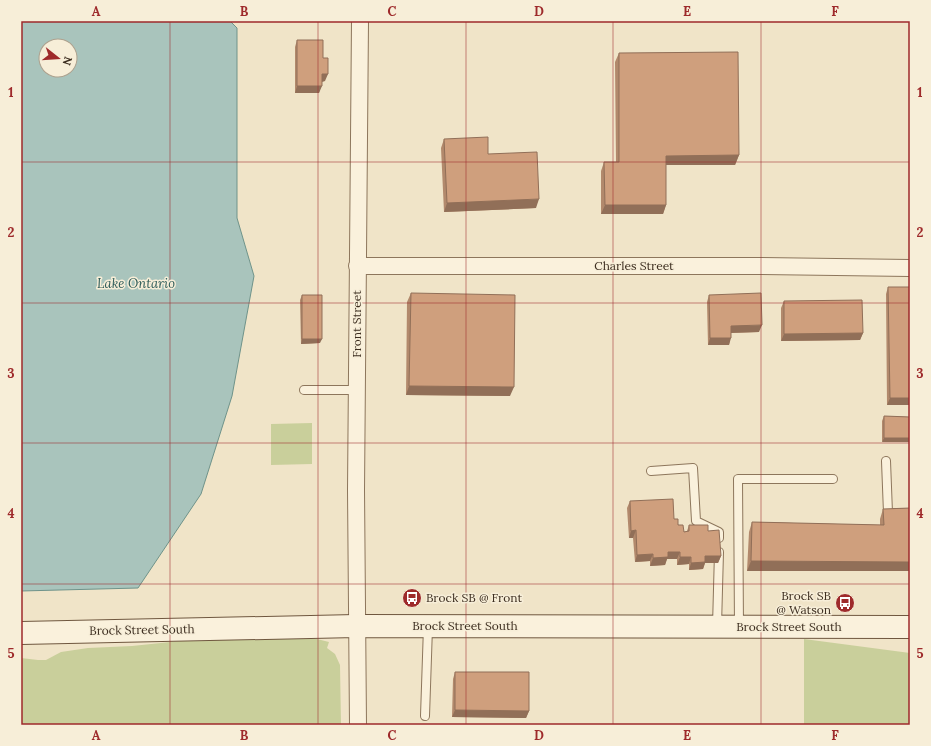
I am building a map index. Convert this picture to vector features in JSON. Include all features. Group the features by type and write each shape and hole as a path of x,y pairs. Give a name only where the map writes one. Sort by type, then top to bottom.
{"main road":[{"name":"Brock Street South","path":"21,633 356,626 739,628 910,627"}],"street":[{"name":"Front Street","path":"358,725 356,626 356,390 360,21"},
{"name":"Charles Street","path":"357,266 758,266 910,268"}],"lane":[{"path":"304,390 356,390"},
{"path":"886,461 888,513 910,513"},
{"path":"651,471 693,468 696,521 719,532 717,627"},
{"path":"739,628 738,479 833,479"},
{"path":"425,716 428,626"}],"green space":[{"path":"312,423 312,464 271,465 271,424"},
{"path":"228,636 317,639 329,642 327,648 335,654 340,665 341,725 21,725 21,658 46,660 61,652 88,648 132,646"},
{"path":"804,639 910,653 910,725 804,725"}],"water":[{"name":"Lake Ontario","path":"21,21 230,21 237,28 237,218 254,276 232,396 201,494 138,588 21,591"}],"building":[{"path":"297,40 323,40 323,58 328,58 328,74 322,74 322,86 297,86"},
{"path":"738,52 739,155 666,156 666,205 605,205 604,162 619,162 619,53"},
{"path":"488,137 488,154 537,152 539,199 447,203 444,139"},
{"path":"888,287 910,287 910,398 890,398"},
{"path":"411,293 515,295 514,387 409,386"},
{"path":"761,293 762,325 731,326 731,338 710,338 709,295"},
{"path":"302,295 322,295 322,339 302,339"},
{"path":"862,300 863,333 784,334 784,301"},
{"path":"884,416 910,417 910,438 884,438"},
{"path":"673,499 674,519 678,519 678,525 683,525 684,532 689,531 689,525 708,525 708,531 719,530 721,556 705,556 705,562 691,563 691,557 680,557 680,552 668,552 668,557 653,558 653,554 637,555 636,530 631,531 630,501"},
{"path":"910,508 910,562 751,561 752,522 884,525 883,509"},
{"path":"455,672 529,672 529,711 455,710"}],"place":[{"name":"Brock SB @ Front","path":"412,598"},
{"name":"Brock SB @ Watson","path":"845,603"}]}
